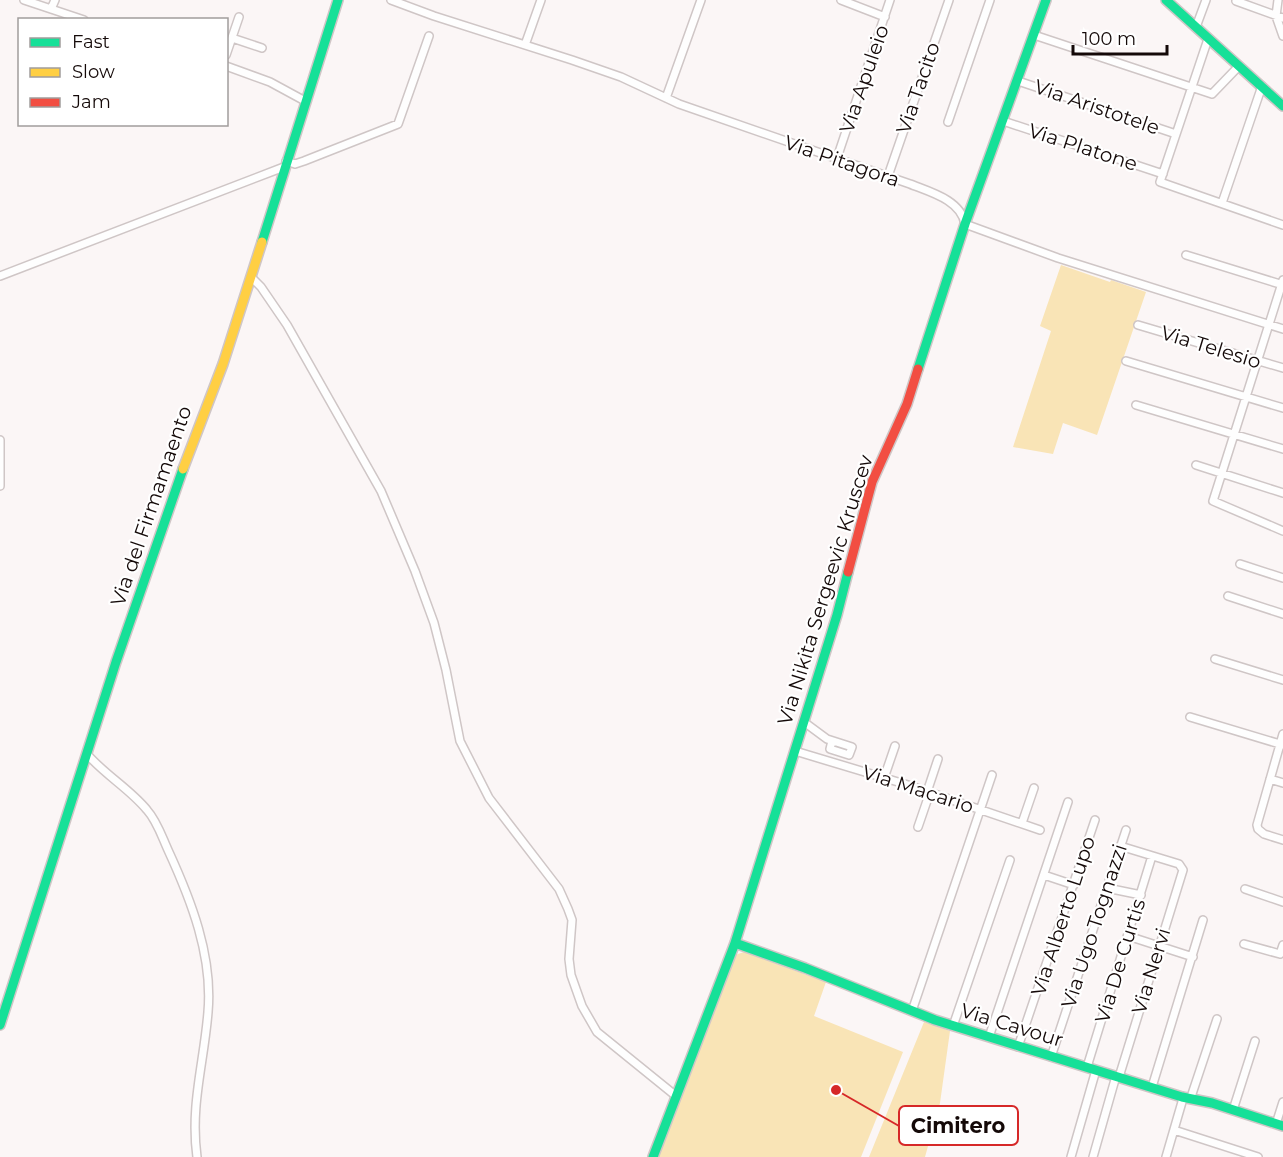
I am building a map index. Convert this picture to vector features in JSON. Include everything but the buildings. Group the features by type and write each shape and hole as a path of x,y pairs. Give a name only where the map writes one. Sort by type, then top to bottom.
{"street":[{"path":"24,0 78,18"},
{"path":"51,9 56,0"},
{"name":"Via del Firmamaento","path":"0,1025 145,575 204,408 223,364 338,0"},
{"name":"Via Pitagora","path":"392,0 621,77 666,98 940,196 956,207 965,224"},
{"path":"525,45 541,0"},
{"path":"666,98 701,0"},
{"path":"841,0 885,17"},
{"name":"Via Apuleio","path":"837,158 890,0"},
{"name":"Via Tacito","path":"888,176 949,0"},
{"path":"948,122 990,0"},
{"name":"Via Nikita Sergeevic Kruscev","path":"653,1157 735,943 834,626 872,482 910,398 965,224 1046,0"},
{"path":"1166,0 1283,106"},
{"path":"1196,27 1206,0"},
{"path":"1278,0 1283,36"},
{"path":"1236,1 1280,17"},
{"path":"228,49 239,17"},
{"path":"1034,34 1212,94 1239,66"},
{"path":"0,276 285,164 304,161 398,124 429,36"},
{"path":"232,38 262,48"},
{"path":"1208,39 1160,182 1283,225"},
{"path":"228,67 270,82 305,101"},
{"name":"Via Aristotele","path":"1018,81 1176,134"},
{"path":"1221,204 1262,86"},
{"name":"Via Platone","path":"1003,121 1163,174"},
{"path":"965,224 1058,258 1283,329"},
{"path":"1186,255 1282,283 1213,501 1283,531"},
{"path":"251,277 261,287 286,325 381,490 434,623 460,741 489,798 559,889 568,909 572,920 569,959 571,975 589,1020 597,1032 676,1096"},
{"name":"Via Telesio","path":"1138,325 1283,368"},
{"path":"1126,361 1283,408"},
{"path":"1136,405 1283,449"},
{"path":"0,440 0,486"},
{"path":"1196,465 1283,493"},
{"path":"1240,564 1283,578"},
{"path":"1228,597 1283,614"},
{"path":"1215,659 1283,680"},
{"path":"1190,717 1281,745"},
{"path":"804,722 832,741 830,748 846,754 842,766"},
{"path":"1283,734 1257,825 1264,834 1283,840"},
{"path":"884,778 895,746"},
{"name":"Via Macario","path":"795,751 1040,830"},
{"path":"87,754 99,768 148,810 183,882 200,934 207,969 208,1009 205,1046 195,1096 194,1128 197,1157"},
{"path":"918,827 938,759"},
{"path":"912,1011 992,775"},
{"path":"1270,779 1283,783"},
{"path":"1022,823 1034,789"},
{"path":"988,1037 1068,802"},
{"name":"Via Alberto Lupo","path":"1018,1047 1095,820"},
{"name":"Via Ugo Tognazzi","path":"1051,1056 1126,830"},
{"path":"1120,846 1152,856"},
{"name":"Via Nervi","path":"1093,1157 1183,870 1182,866 1152,856"},
{"name":"Via De Curtis","path":"1071,1157 1091,1068 1152,856"},
{"path":"953,1026 1010,860"},
{"path":"1044,875 1074,885"},
{"path":"1107,888 1141,895"},
{"path":"1245,889 1283,902"},
{"path":"1152,1087 1203,920"},
{"path":"1128,936 1193,957"},
{"name":"Via Cavour","path":"735,943 953,1026 1280,1125"},
{"path":"1244,944 1280,954 1283,945"},
{"path":"1166,1157 1182,1102 1217,1019"},
{"path":"1233,1110 1255,1041"},
{"path":"1280,1125 1283,1102"},
{"path":"1174,1130 1258,1157"}],"shaded area":[{"path":"1061,265 1146,292 1097,435 1063,423 1053,454 1013,447 1051,331 1040,326"},
{"path":"744,952 826,982 814,1016 903,1052 861,1157 658,1157 735,955"},
{"path":"924,1022 950,1031 940,1103 925,1157 869,1157"}],"traffic: fast":[{"path":"262,242 338,0"},
{"path":"918,369 965,224 1046,0"},
{"path":"1166,0 1283,106"},
{"path":"0,1025 116,662 183,469"},
{"path":"653,1157 735,943 837,615 848,572"},
{"path":"735,943 805,968 935,1020 1283,1126"}],"traffic: slow":[{"path":"183,469 223,364 262,242"}],"traffic: jam":[{"path":"848,572 872,482 907,404 918,369"}],"place":[{"name":"Cimitero","path":"836,1090"}]}
